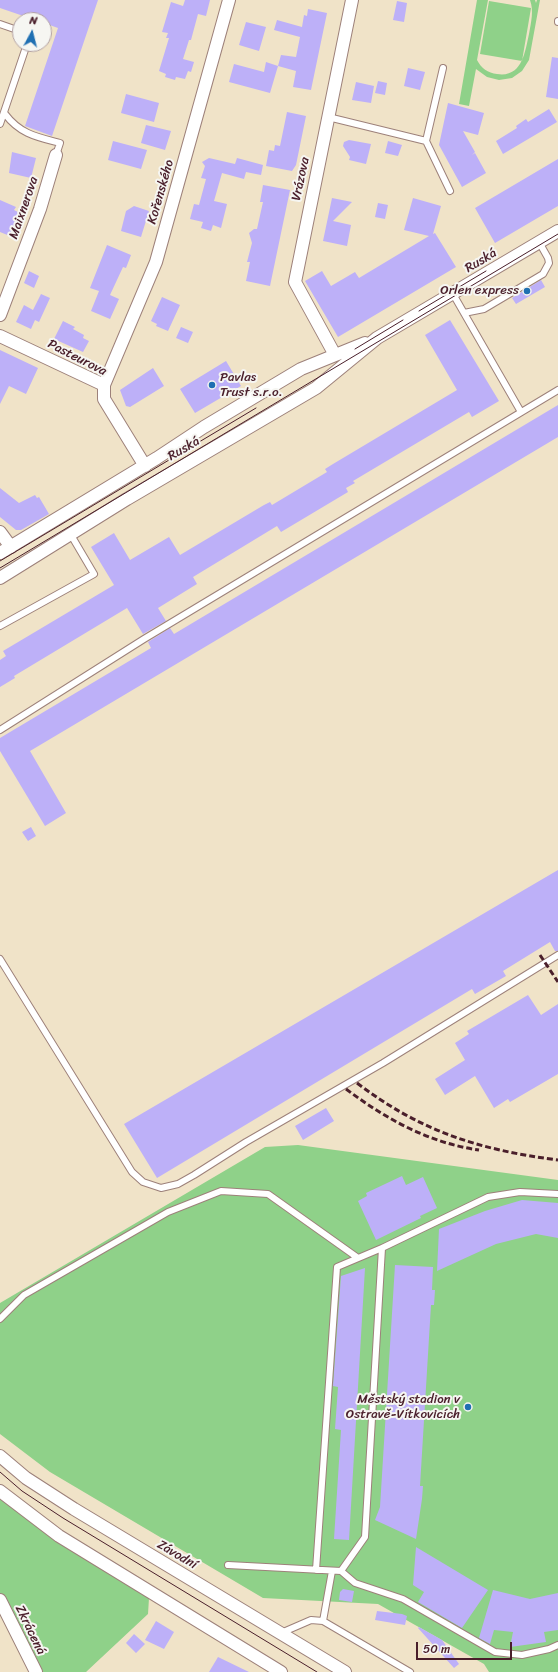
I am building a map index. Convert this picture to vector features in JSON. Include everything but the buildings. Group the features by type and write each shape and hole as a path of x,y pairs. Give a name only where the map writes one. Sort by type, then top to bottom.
{"street":[{"name":"Kořenského","path":"104,385 156,262 229,0"},
{"name":"Vrázova","path":"335,355 295,282 352,0"},
{"name":"Maixnerova","path":"0,315 40,209 56,155"},
{"name":"Ruská","path":"0,554 145,466 200,429 301,369 377,338 558,231"},
{"name":"Pasteurova","path":"0,336 104,385 104,399 145,466"},
{"name":"Ruská","path":"0,578 127,499 316,388 377,338"},
{"path":"0,532 11,547"},
{"name":"Závodní","path":"0,1456 26,1478 74,1509 344,1672"},
{"path":"0,1491 59,1536 281,1672"},
{"name":"Zkrácená","path":"3,1611 36,1672"}],"lane":[{"path":"0,24 12,28"},
{"path":"0,124 5,114 24,52"},
{"path":"443,68 426,141 450,191"},
{"path":"5,114 14,126 33,136 60,143 56,155"},
{"path":"328,117 426,141"},
{"path":"464,313 484,309 543,274 549,263 548,258 539,242"},
{"path":"453,294 521,412"},
{"path":"0,730 144,638 558,390"},
{"path":"0,626 94,574 71,535"},
{"path":"0,959 132,1172 143,1182 160,1188 178,1184 194,1175 246,1142 383,1063 558,955"},
{"path":"0,1319 24,1295 168,1212 221,1191 268,1194 358,1258"},
{"path":"316,1570 337,1267 382,1248 488,1197 520,1192 558,1194"},
{"path":"341,1571 365,1537 382,1248"},
{"path":"228,1565 341,1571 354,1583 403,1599 495,1652 522,1655 549,1649 558,1645"},
{"path":"323,1620 332,1571"},
{"path":"281,1633 311,1620 323,1620 410,1672"}],"green space":[{"path":"477,0 488,0 477,60 485,70 497,74 505,74 512,72 517,68 524,56 532,17 530,0 535,0 536,3 537,0 540,0 529,60 522,71 512,78 499,80 487,77 476,69 469,106 459,104"},
{"path":"489,1 531,8 522,61 480,54"},
{"path":"298,1145 558,1180 558,1672 489,1672 484,1664 378,1604 263,1598 50,1472 0,1434 0,1303 265,1147"},
{"path":"0,1497 58,1541 149,1598 148,1614 86,1672 36,1672 0,1598"}],"tram line":[{"path":"0,568 558,234"},
{"path":"419,311 486,271"},
{"path":"355,349 403,320"},
{"path":"0,561 256,408"},
{"path":"0,1472 22,1491 63,1518 317,1672"}],"railway":[{"path":"540,955 558,982"},
{"path":"357,1083 380,1100 404,1114 427,1126 452,1136 476,1144 502,1150 558,1160"},
{"path":"346,1089 392,1120 425,1136 461,1147 479,1150"}],"place":[{"name":"Orlen express","path":"527,291"},
{"name":"Pavlas Trust s.r.o.","path":"212,385"},
{"name":"Městský stadion v Ostravě-Vítkovicích","path":"468,1407"}]}
